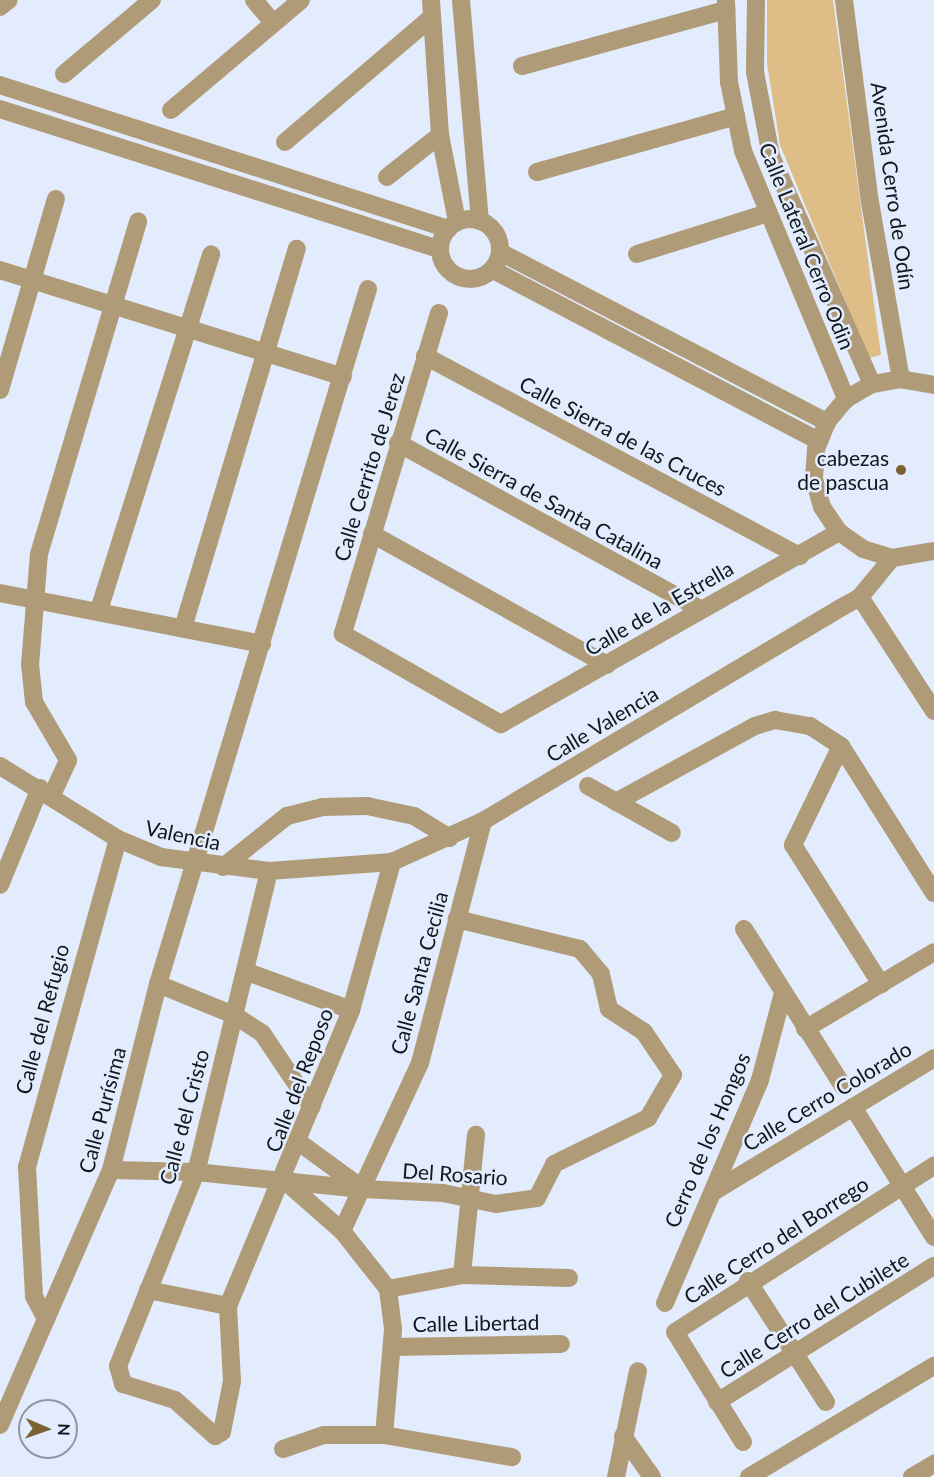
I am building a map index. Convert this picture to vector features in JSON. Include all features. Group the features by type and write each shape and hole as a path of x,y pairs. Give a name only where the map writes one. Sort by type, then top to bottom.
{"street":[{"path":"0,7 9,0"},
{"path":"64,74 152,0"},
{"path":"254,0 273,23"},
{"path":"171,110 301,0"},
{"path":"461,0 480,221 497,236 500,252 493,270"},
{"path":"756,0 755,72 771,156 872,384"},
{"name":"Avenida Cerro de Odín","path":"844,0 870,202 901,379"},
{"path":"522,66 726,5"},
{"name":"Calle Lateral Cerro Odin","path":"726,5 736,116 765,214 846,399"},
{"path":"431,9 440,135 452,226 440,249 443,263 466,280 493,270 819,441"},
{"path":"285,142 431,9"},
{"path":"0,86 452,226 480,221"},
{"path":"0,109 440,249"},
{"path":"537,172 736,116"},
{"path":"387,177 440,135"},
{"path":"0,390 56,199"},
{"path":"636,254 765,214"},
{"path":"0,885 46,792 68,760 34,702 33,598 39,554 111,304 138,221"},
{"path":"183,628 297,249"},
{"path":"500,252 827,422"},
{"path":"99,610 211,254"},
{"path":"0,270 343,377"},
{"name":"Calle Purísima","path":"0,1425 111,1170 158,984 368,289"},
{"name":"Calle Cerrito de Jerez","path":"439,313 398,443 343,634 501,724"},
{"name":"Calle Sierra de las Cruces","path":"425,356 800,556"},
{"path":"934,385 901,379 872,384 846,399 827,422 819,441 814,479 822,507 839,532 863,549 892,558 934,551"},
{"name":"Calle Sierra de Santa Catalina","path":"398,443 700,609"},
{"name":"Calle de la Estrella","path":"501,724 839,532"},
{"path":"372,534 606,665"},
{"name":"Calle Valencia","path":"308,870 392,862 450,838 483,821 860,597 892,558"},
{"path":"0,593 99,610 262,644"},
{"path":"860,597 934,711"},
{"path":"616,802 755,726 775,720 826,733 841,747 934,893"},
{"path":"841,747 793,845 881,984"},
{"name":"Valencia","path":"0,766 46,792 118,839 195,864 269,872 308,870"},
{"path":"588,786 672,833"},
{"path":"223,867 287,816 322,807 367,806 414,816 450,838"},
{"name":"Calle Santa Cecilia","path":"342,1231 420,1063 483,821"},
{"name":"Calle del Refugio","path":"46,1319 34,1296 27,1167 118,839"},
{"name":"Calle del Reposo","path":"228,1306 300,1143 351,1010 392,862"},
{"name":"Calle del Cristo","path":"228,1306 232,1381 219,1435 211,1435 175,1400 123,1384 118,1365 196,1172 269,872"},
{"name":"Del Rosario","path":"111,1170 196,1172 470,1197 496,1204 537,1198 554,1164 648,1118 673,1075 644,1032 609,1009 601,974 580,949 457,919"},
{"path":"744,929 843,1086"},
{"path":"805,1029 934,952"},
{"path":"245,971 351,1010"},
{"path":"158,984 234,1015 277,1048 312,1107"},
{"name":"Cerro de los Hongos","path":"665,1303 760,1080 783,993"},
{"name":"Calle Cerro Colorado","path":"713,1192 934,1058"},
{"path":"853,1107 934,1237"},
{"path":"462,1275 476,1135"},
{"path":"300,1143 363,1189"},
{"name":"Calle Cerro del Borrego","path":"717,1402 675,1332 748,1281 934,1166"},
{"path":"284,1180 342,1231 388,1289 393,1347 384,1435"},
{"name":"Calle Cerro del Cubilete","path":"717,1402 934,1266"},
{"path":"388,1289 462,1275 569,1278"},
{"path":"748,1281 826,1402"},
{"path":"148,1290 228,1306"},
{"name":"Calle Libertad","path":"393,1347 561,1344"},
{"path":"749,1477 934,1366"},
{"path":"616,1477 638,1371"},
{"path":"717,1402 743,1442"},
{"path":"283,1449 324,1435 384,1435 512,1457"},
{"path":"623,1436 652,1477"},
{"path":"912,1477 934,1464"}],"shaded area":[{"path":"767,0 833,0 881,355 869,358 780,145 767,63"}],"place":[{"name":"cabezas de pascua","path":"901,470"}]}
